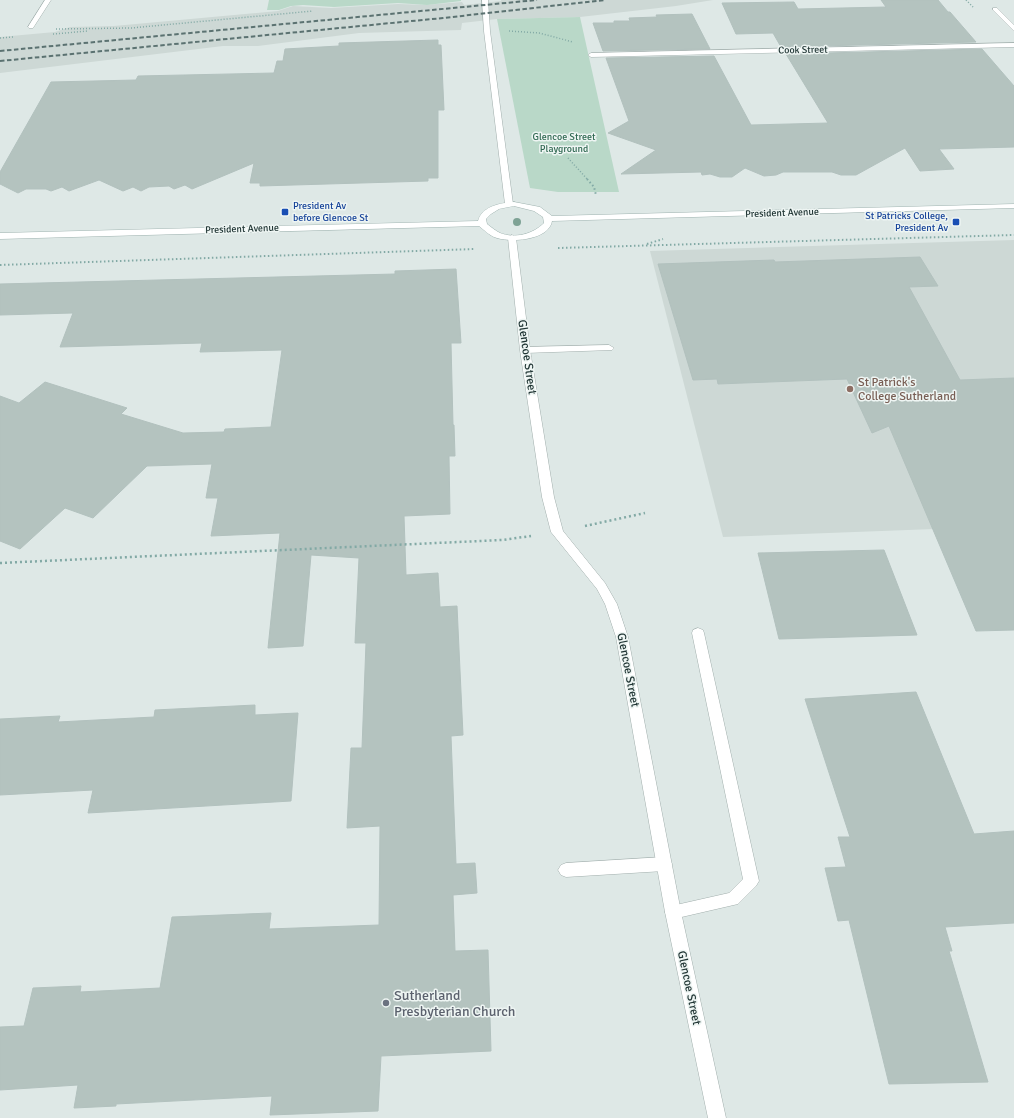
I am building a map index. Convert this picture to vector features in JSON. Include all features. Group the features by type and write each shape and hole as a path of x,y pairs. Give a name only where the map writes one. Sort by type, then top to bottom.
{"street":[{"path":"30,27 48,0"},
{"path":"485,0 487,31 509,204"},
{"path":"995,9 1014,29"},
{"name":"Cook Street","path":"591,55 1014,45"},
{"path":"509,204 534,207 547,214 549,219 548,225 544,230 526,237 512,238 495,234 488,230 482,219 485,215 496,207 509,204"},
{"name":"President Avenue","path":"549,219 1014,206"},
{"name":"President Avenue","path":"0,236 483,223"},
{"name":"Glencoe Street","path":"512,238 525,350 548,497 557,532 601,586 611,604 622,637 673,912 717,1118"},
{"path":"525,350 609,348"},
{"path":"673,912 733,898 751,881 698,633"},
{"path":"566,870 664,864"}],"path":[{"path":"30,27 60,30 109,29 312,12"},
{"path":"568,158 594,187 596,197"},
{"path":"639,246 1014,235"},
{"path":"0,265 478,249"},
{"path":"0,563 502,540 557,532 645,512"}],"shaded area":[{"path":"501,0 713,0 676,6 580,17 497,19 462,23 461,30 359,33 258,46 223,46 0,73 0,37 55,32 70,27 114,26 278,11 293,6 331,8 398,4 425,5 462,2 464,5"},
{"name":"St Patrick's College Sutherland","path":"1014,240 1014,526 723,537 650,251"}],"green space":[{"path":"269,0 461,1 427,5 398,3 334,7 303,5 291,6 279,10 267,10"},
{"name":"Glencoe Street Playground","path":"580,17 619,192 558,192 530,188 497,19"}],"building":[{"path":"881,0 938,0 976,42 781,47 773,33 736,34 722,3 794,2 798,9 886,7"},
{"path":"692,14 710,49 603,51 593,23 630,21 629,18 657,17 656,15"},
{"path":"438,40 438,45 441,45 444,110 438,110 438,178 428,178 428,181 260,186 260,183 250,183 254,163 192,189 185,185 174,189 169,186 149,187 141,191 133,187 123,191 99,180 69,191 62,187 51,191 46,189 26,189 18,193 0,184 0,172 51,82 136,80 138,76 274,73 277,61 283,61 285,49 339,46 339,43"},
{"path":"982,49 1014,86 1014,147 939,149 954,169 920,171 905,148 856,175 841,175 832,172 783,172 776,175 764,176 745,168 732,177 720,177 710,174 702,175 701,172 621,174 656,150 608,133 629,121 606,58 714,56 751,125 828,123 786,54"},
{"path":"920,257 938,286 909,287 960,380 1014,378 1014,630 976,631 889,426 872,433 847,379 718,384 717,379 693,380 658,264"},
{"path":"456,269 461,343 451,343 455,456 449,456 450,514 404,516 406,575 438,573 440,607 457,606 463,735 451,736 456,864 475,863 477,893 453,895 455,951 488,950 491,1051 381,1056 378,1111 270,1115 272,1096 116,1104 116,1106 74,1108 78,1085 0,1090 0,1027 24,1026 33,988 81,986 80,992 160,988 172,917 271,913 269,929 379,925 380,826 347,828 351,748 362,748 366,643 355,643 359,558 311,555 303,646 268,648 280,533 211,536 218,498 206,498 212,464 147,466 93,518 65,508 20,549 0,541 0,396 19,403 45,382 127,408 121,414 183,433 224,432 225,429 271,427 282,350 200,352 202,343 60,347 73,313 0,315 0,284 395,274 395,271"},
{"path":"884,550 917,635 779,639 758,553"},
{"path":"916,692 974,834 1014,831 1014,923 945,927 952,951 949,951 988,1082 889,1084 849,920 838,921 825,868 846,867 838,837 850,837 805,699"},
{"path":"255,705 255,715 298,713 291,801 88,813 93,790 0,795 0,719 60,716 58,722 154,717 155,710"}],"railway":[{"path":"0,51 537,0"},
{"path":"0,61 443,18 605,0"}],"place":[{"name":"President Av before Glencoe St","path":"285,212"},
{"name":"St Patricks College, President Av","path":"956,222"},
{"name":"St Patrick's College Sutherland","path":"850,389"},
{"name":"Sutherland Presbyterian Church","path":"386,1003"}]}
